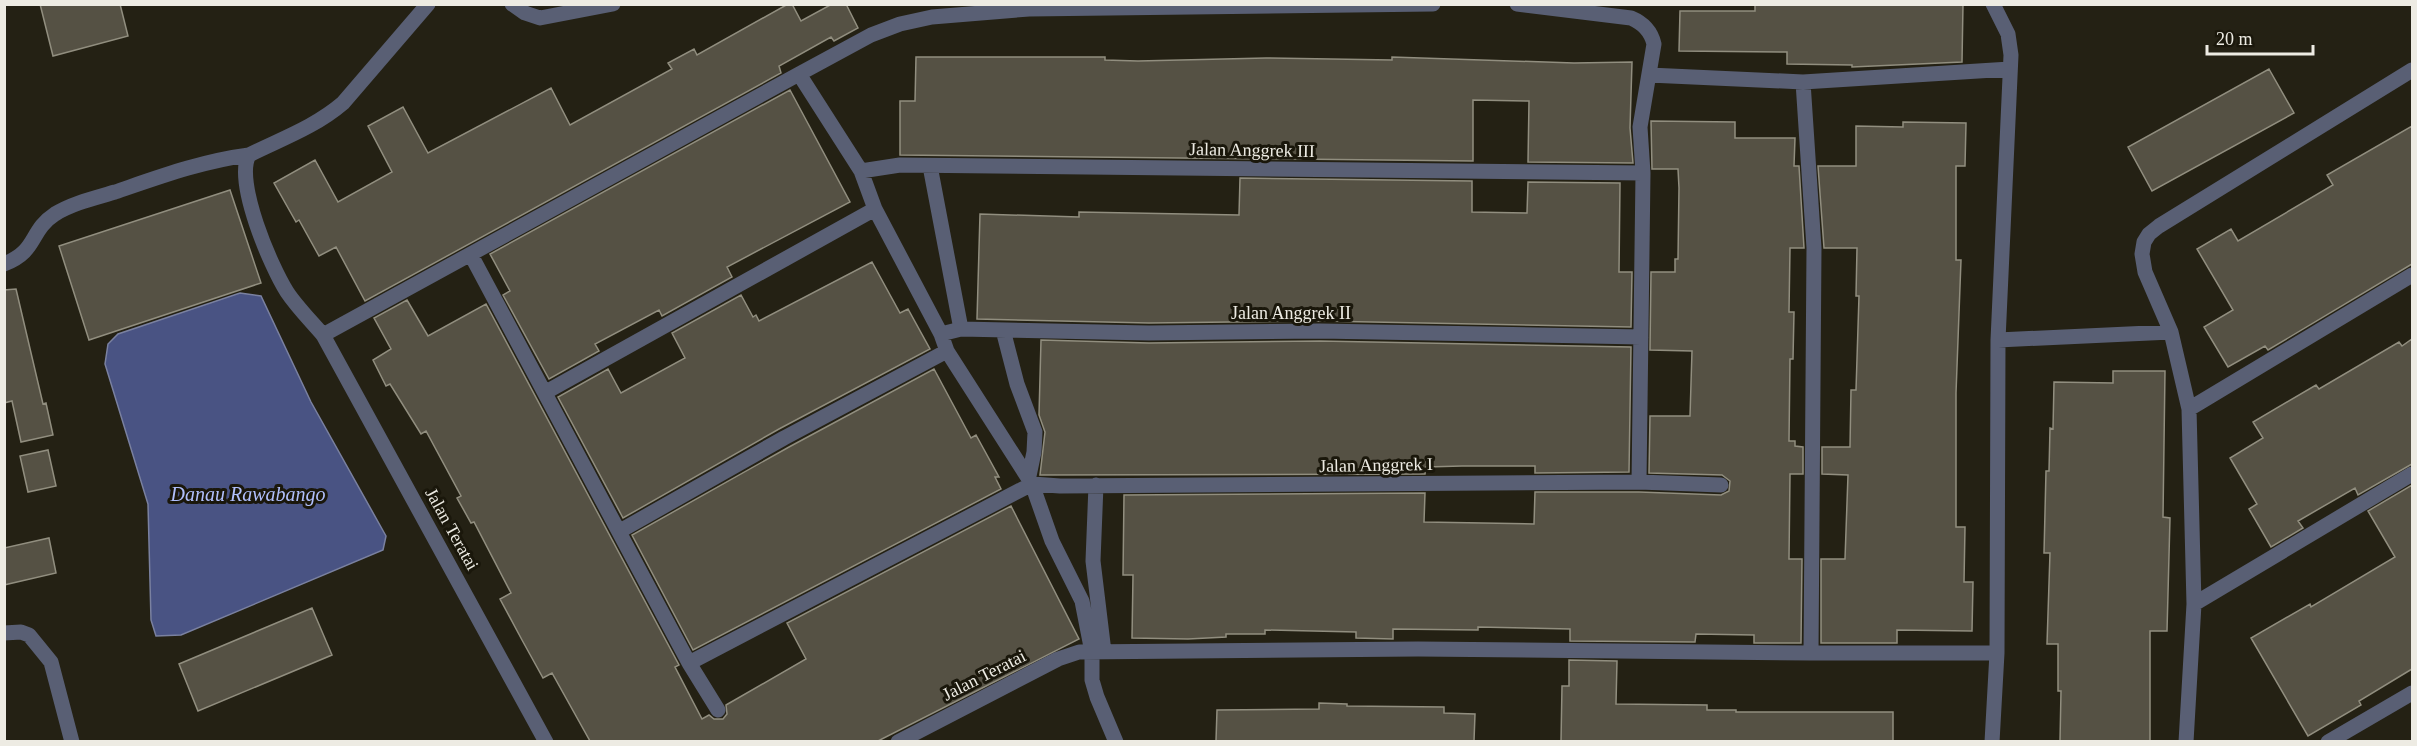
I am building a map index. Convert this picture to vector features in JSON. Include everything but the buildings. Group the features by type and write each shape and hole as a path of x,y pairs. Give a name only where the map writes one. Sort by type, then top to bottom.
{"street":[{"path":"4,264 23,255 30,248 39,228 64,208 196,165 249,155 303,130 343,103 428,4"},
{"path":"512,4 525,13 540,18 613,4"},
{"path":"323,335 872,35 900,24 932,17 1029,9 1433,4"},
{"path":"1517,4 1631,18 1646,28 1653,39 1640,127 1643,173 1640,482"},
{"path":"1992,741 1996,653 1998,340 2010,69 2010,41 1993,4"},
{"path":"1649,75 1803,82 2010,69"},
{"path":"2186,741 2194,604 2189,409 2171,332 2145,272 2142,254 2144,242 2149,234 2412,70"},
{"path":"800,74 861,171 874,209 941,334 947,351 1030,480 1052,541 1082,601 1098,652"},
{"path":"1803,82 1814,248 1811,653"},
{"name":"Jalan Teratai","path":"249,155 244,162 246,190 279,278 289,295 323,335 546,741"},
{"name":"Jalan Anggrek III","path":"861,171 900,165 1643,173"},
{"path":"930,166 961,329"},
{"path":"546,392 874,209"},
{"path":"471,255 689,663 718,710"},
{"path":"2189,409 2412,275"},
{"name":"Jalan Anggrek II","path":"941,334 961,329 1149,333 1320,331 1641,338"},
{"path":"1003,330 1017,384 1035,432 1030,480"},
{"path":"1998,340 2171,332"},
{"path":"620,531 784,438 947,351"},
{"path":"2194,604 2412,474"},
{"path":"689,663 1030,480"},
{"name":"Jalan Anggrek I","path":"1030,480 1096,485 1640,482 1721,485"},
{"path":"1096,485 1093,561 1098,652 1092,680 1116,741"},
{"path":"4,633 21,632 29,635 51,662 72,741"},
{"name":"Jalan Teratai","path":"898,741 1069,654 1418,649 1996,653"},
{"path":"2328,741 2412,693"}],"water":[{"name":"Danau Rawabango","path":"240,293 261,296 311,402 386,536 383,550 181,635 156,636 151,620 148,504 105,364 108,344 118,334"}]}
